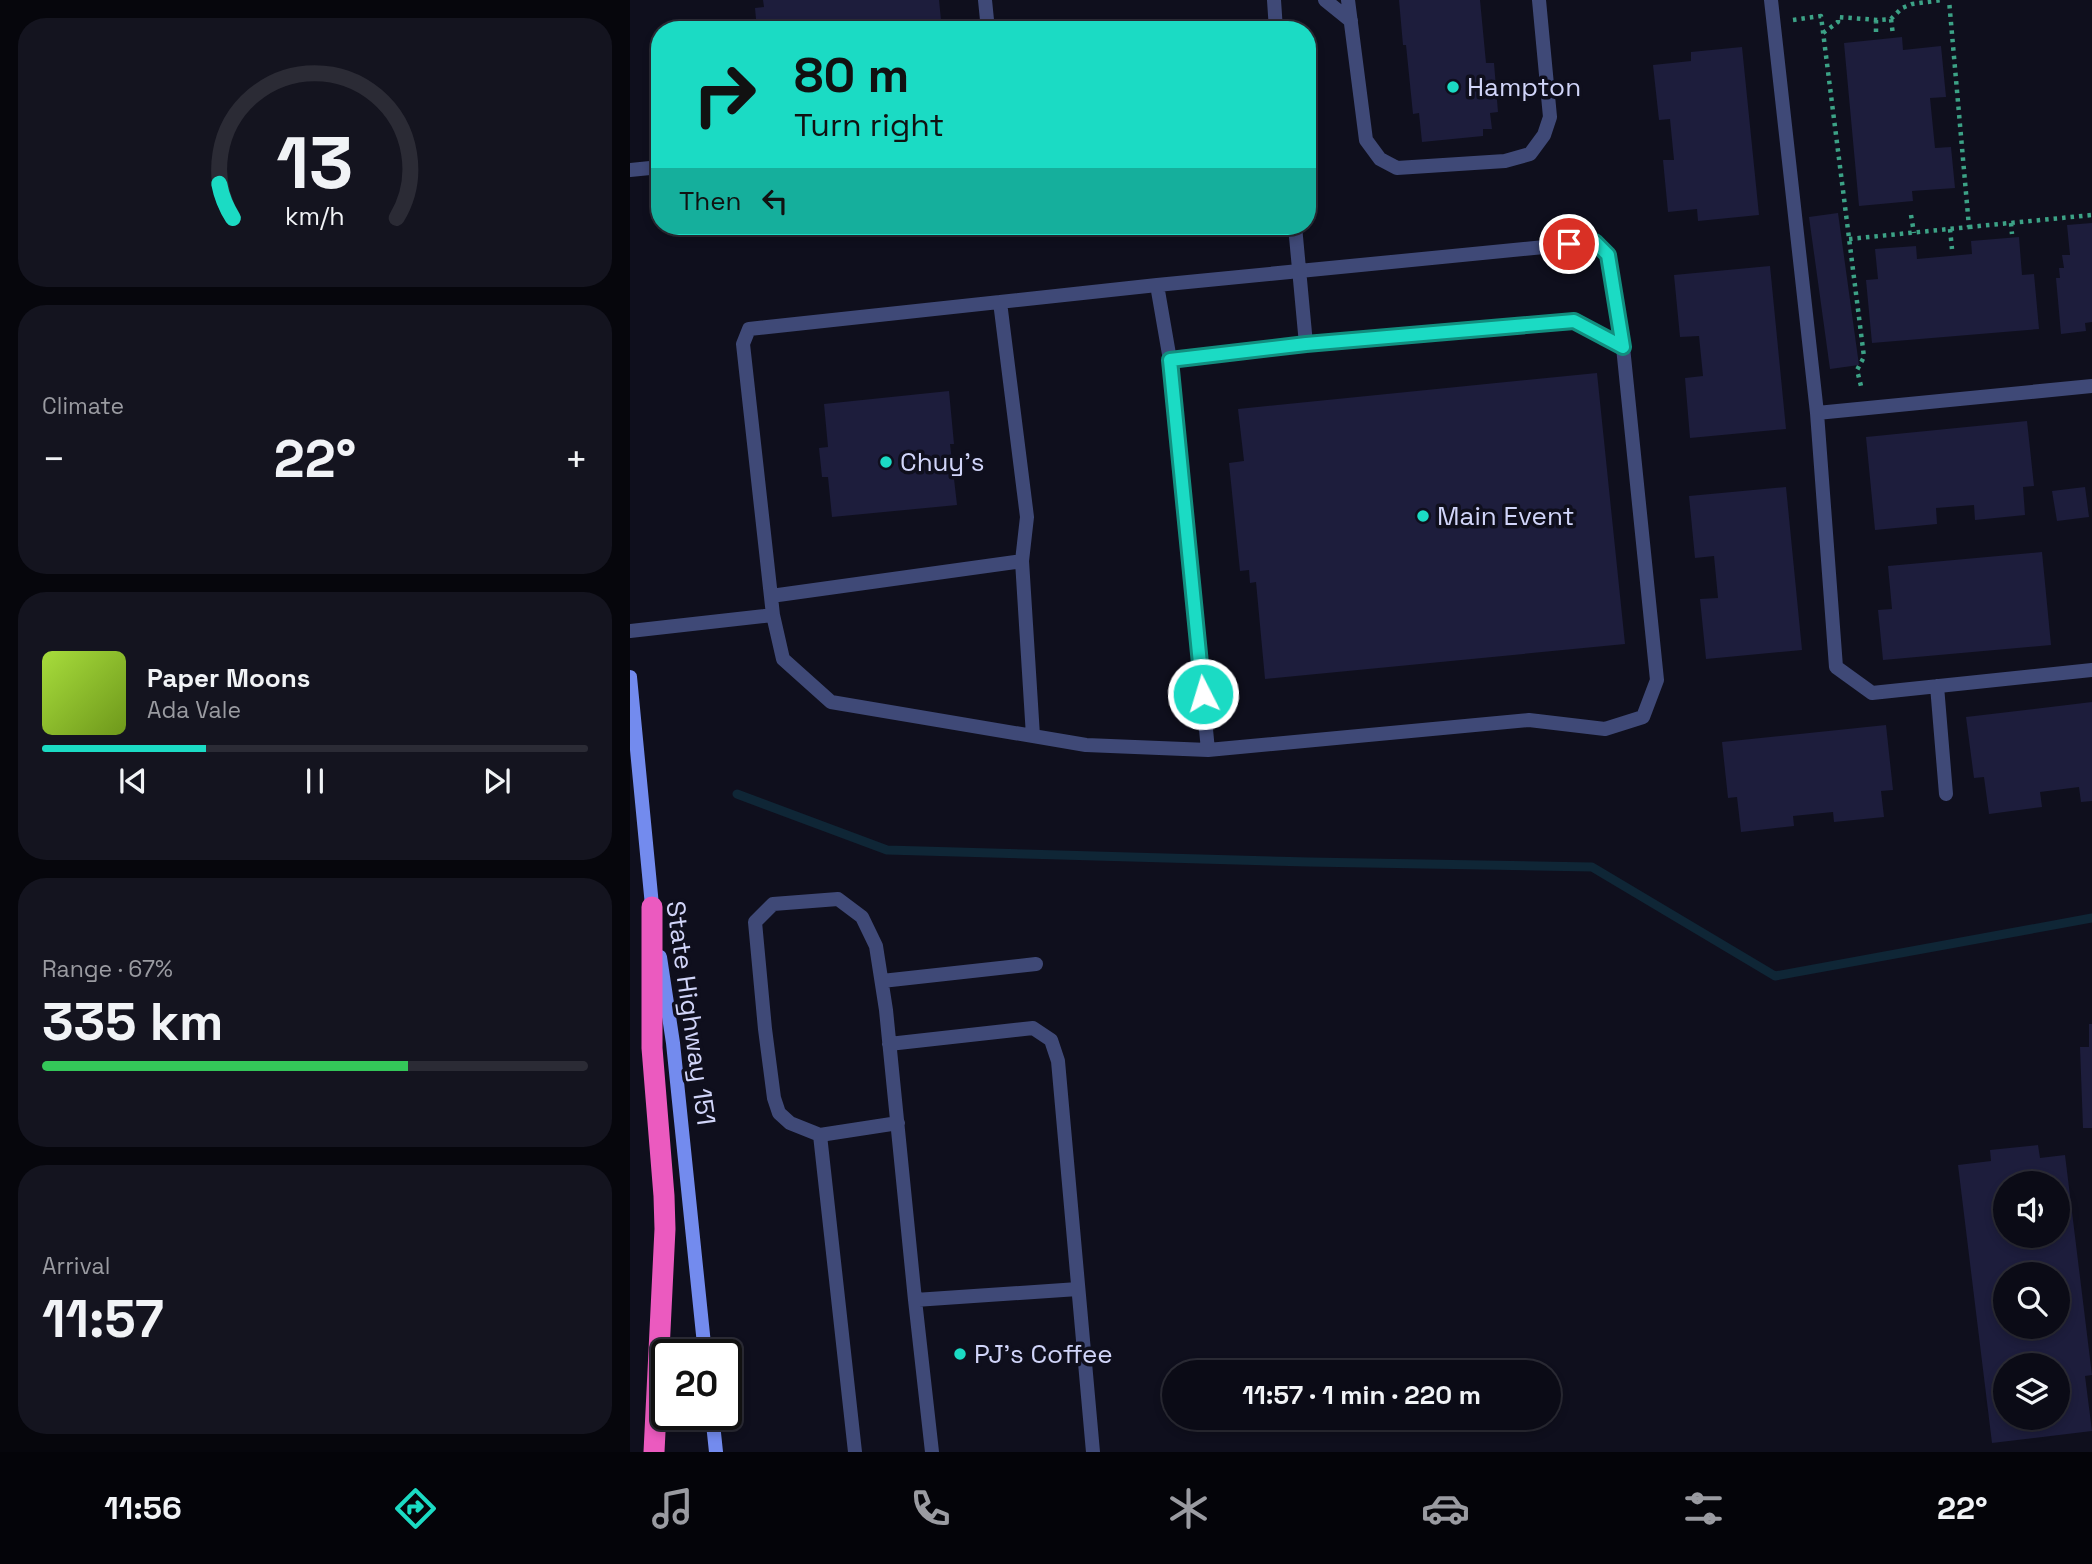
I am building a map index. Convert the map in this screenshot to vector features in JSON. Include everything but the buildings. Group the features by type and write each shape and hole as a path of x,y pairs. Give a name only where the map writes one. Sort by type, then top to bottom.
{"highway":[{"path":"652,907 652,1048 665,1218 654,1452"}],"main road":[{"name":"State Highway 151","path":"630,677 652,907 673,1042 703,1339"},
{"path":"714,1430 716,1452"}],"lane":[{"path":"985,0 987,21"},
{"path":"1274,0 1275,21"},
{"path":"1325,0 1351,21"},
{"path":"1348,0 1366,140 1380,159 1397,168 1505,161 1530,154 1544,135 1550,117 1539,0"},
{"path":"1771,0 1817,413 1836,667 1871,693 2092,670"},
{"path":"630,170 651,168"},
{"path":"1296,235 1306,344"},
{"path":"1595,242 1608,255 1623,347 1657,680 1643,717 1605,729 1529,720 1208,750 1086,745 831,702 783,659 773,615 743,344 750,329 1157,285 1595,242"},
{"path":"1157,285 1170,360 1208,750"},
{"path":"1000,302 1027,517 1022,561 1033,736"},
{"path":"1170,360 1306,344 1574,321 1623,347"},
{"path":"1817,413 2092,386"},
{"path":"771,596 1022,561"},
{"path":"630,631 773,615"},
{"path":"1937,686 1946,794"},
{"path":"898,1123 820,1135 790,1123 779,1113 765,1029 755,922 773,904 838,899 862,917 876,946 898,1123 932,1452"},
{"path":"882,981 1037,964"},
{"path":"889,1044 1033,1028 1051,1040 1058,1061 1093,1452"},
{"path":"820,1135 855,1452"},
{"path":"915,1300 1078,1289"}],"path":[{"path":"1823,33 1836,25 1838,18 1891,19 1902,8 1912,4 1942,0"},
{"path":"1949,0 1969,228"},
{"path":"1792,10 1793,20 1821,16 1864,357 1857,370 1866,408"},
{"path":"1891,19 1893,35"},
{"path":"1876,20 1876,34"},
{"path":"1911,215 1914,233"},
{"path":"1849,239 2092,215"},
{"path":"2011,223 2011,234"},
{"path":"1950,229 1952,249"}],"waterway":[{"path":"737,794 887,850 1592,867 1775,976 2092,918"}],"place":[{"name":"Hampton","path":"1453,87"},
{"name":"Chuy's","path":"886,462"},
{"name":"Main Event","path":"1423,516"},
{"name":"PJ's Coffee","path":"960,1354"}],"route":[{"path":"1203,694 1170,360 1306,344 1574,321 1623,347 1608,255 1595,242 1569,244"}]}
